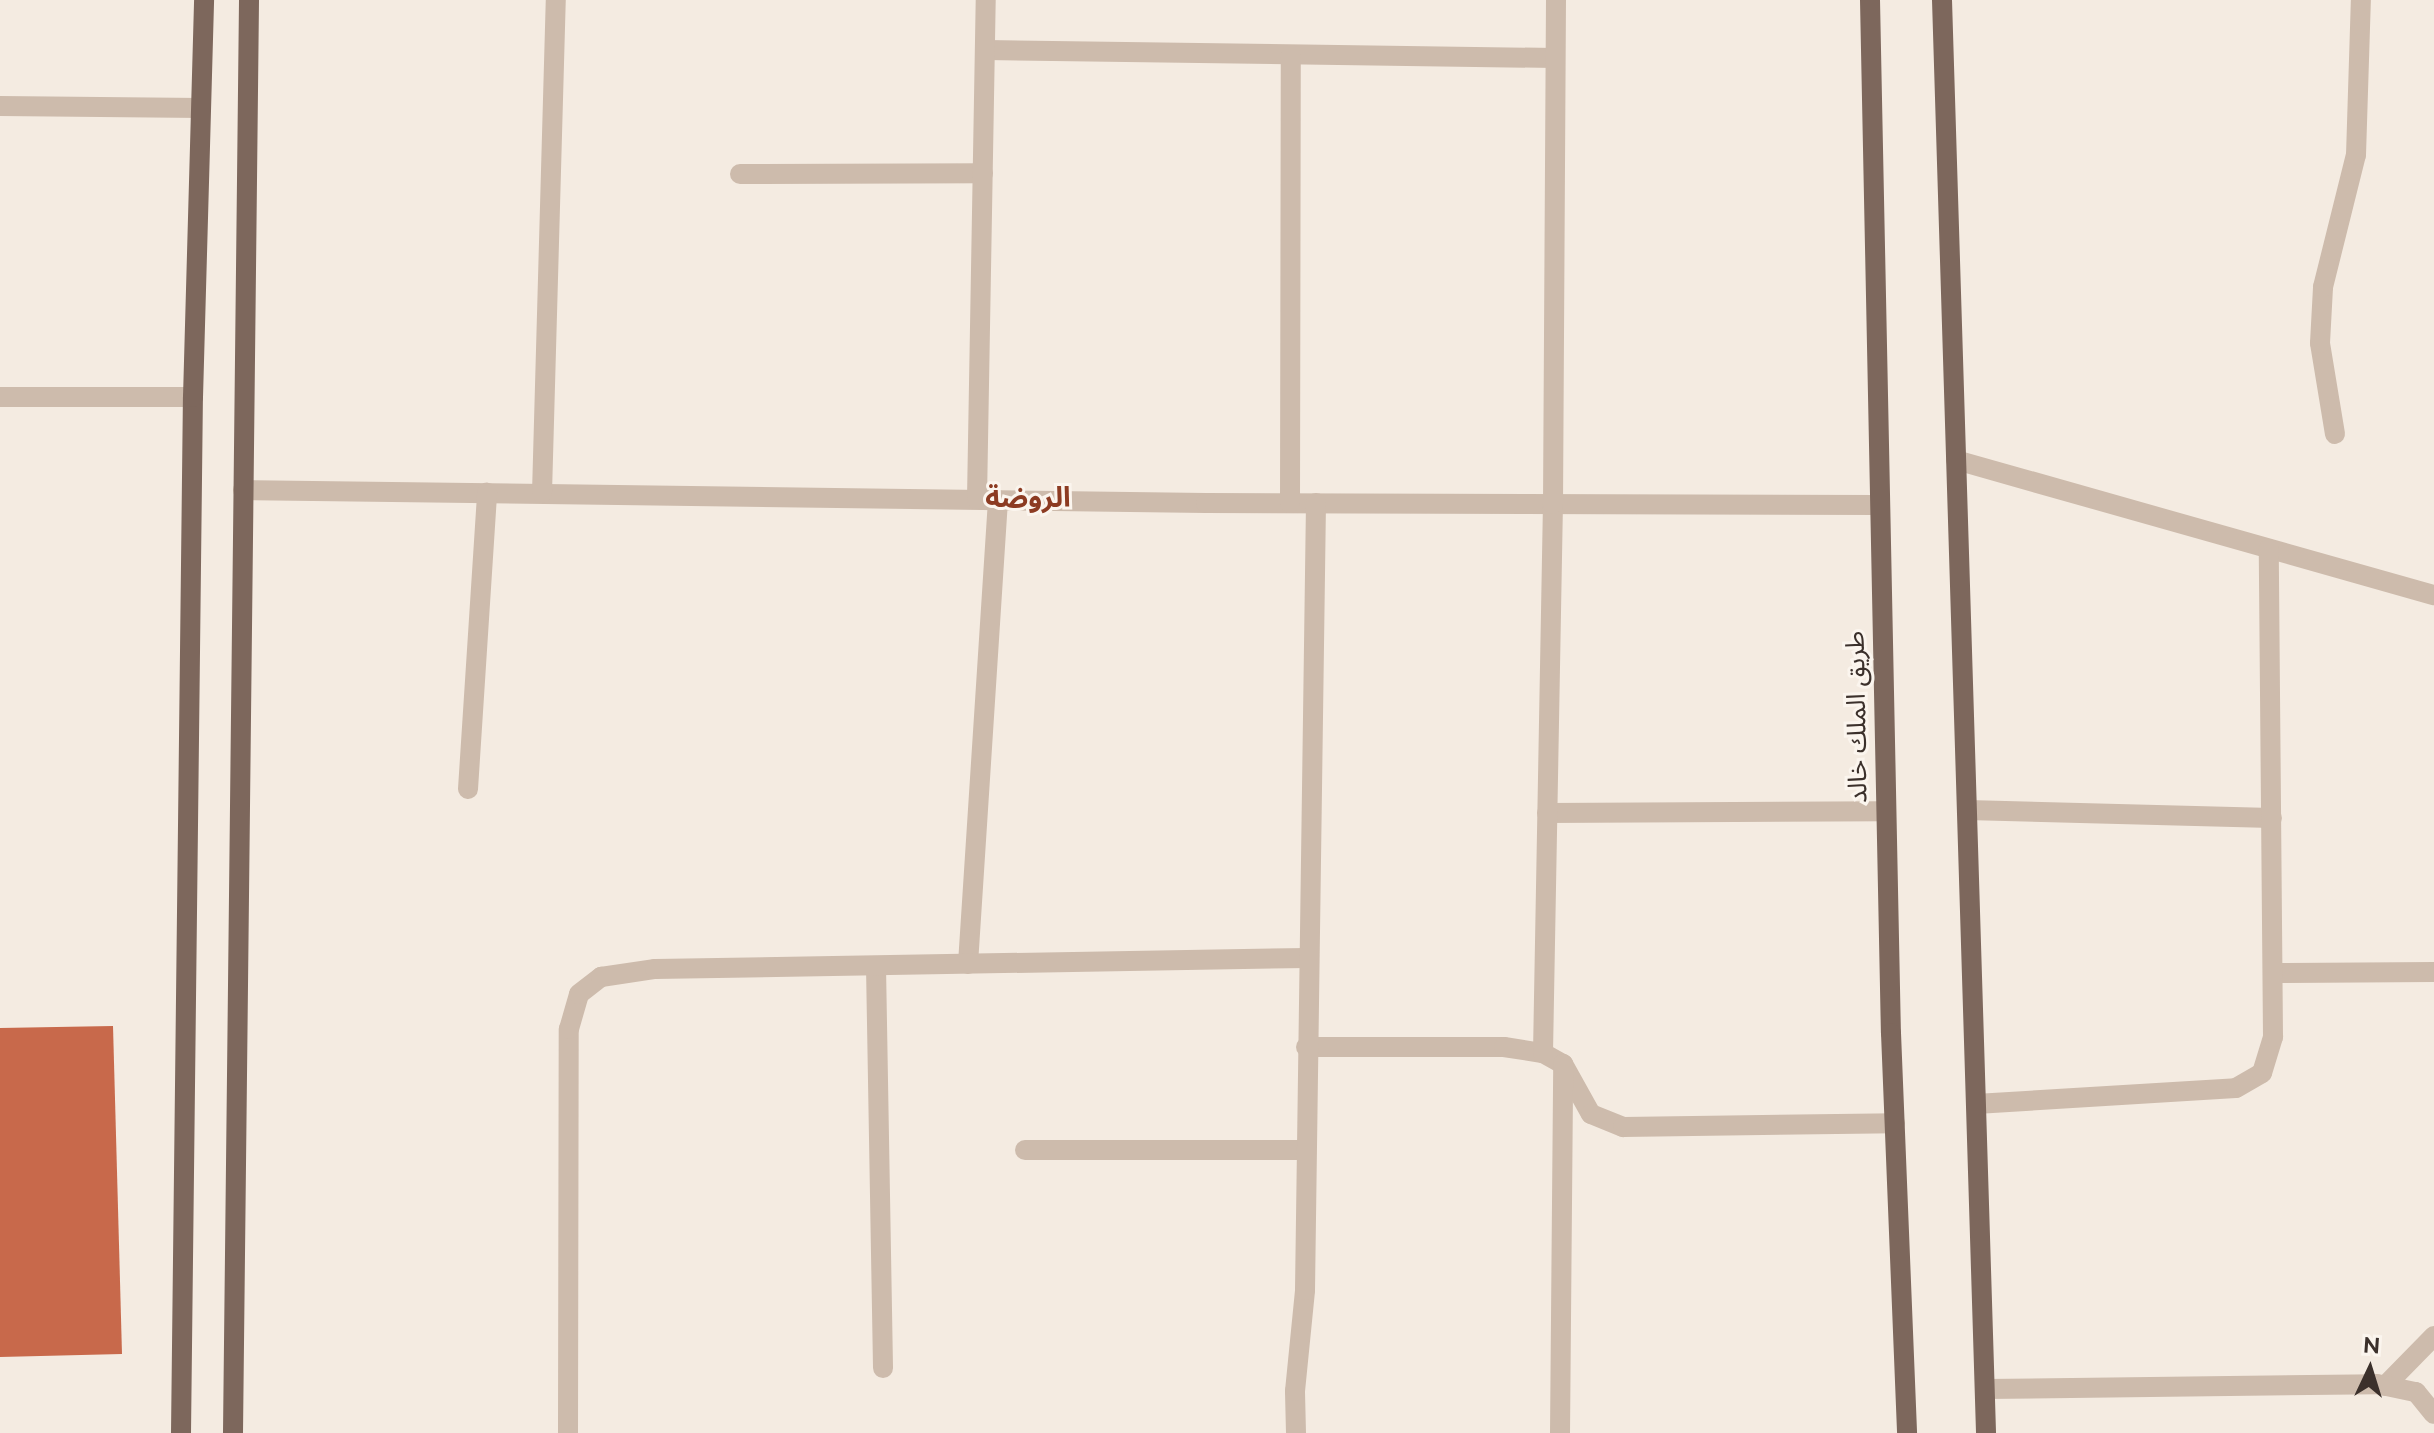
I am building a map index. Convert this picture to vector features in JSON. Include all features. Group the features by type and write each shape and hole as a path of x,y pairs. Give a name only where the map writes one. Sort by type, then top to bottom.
{"main road":[{"path":"181,1433 193,397 204,0"},
{"path":"233,1433 249,0"},
{"name":"طريق الملك خالد","path":"1870,0 1885,811 1907,1433"},
{"path":"1942,0 1986,1433"}],"street":[{"path":"542,493 556,0"},
{"path":"968,964 988,500 983,173 986,0"},
{"path":"1543,1053 1553,504 1556,0"},
{"path":"2335,434 2320,329 2323,287 2356,155 2361,0"},
{"path":"986,50 1555,58"},
{"path":"1290,503 1291,55"},
{"path":"0,106 201,108"},
{"path":"740,174 983,173"},
{"path":"0,397 193,397"},
{"path":"1956,460 2434,595"},
{"path":"243,490 1290,503 1879,505"},
{"path":"468,789 487,493"},
{"path":"1296,1433 1295,1391 1305,1290 1307,958 1316,503"},
{"path":"1976,1104 2236,1088 2262,1073 2273,1037 2269,549"},
{"path":"1967,810 2272,818"},
{"path":"1547,813 1885,811"},
{"path":"568,1433 569,1029 579,994 601,977 655,969 1307,958"},
{"path":"876,966 883,1368"},
{"path":"2273,973 2434,972"},
{"path":"1306,1047 1504,1047 1543,1053 1563,1064 1591,1114 1623,1127 1895,1123"},
{"path":"1560,1433 1563,1064"},
{"path":"1025,1150 1306,1150"},
{"path":"2385,1386 2434,1336"},
{"path":"1985,1389 2385,1386 2416,1392 2434,1414"}],"building":[{"path":"113,1026 122,1354 0,1357 0,1028"}],"district":[{"name":"الروضة","path":"1028,498"}]}
